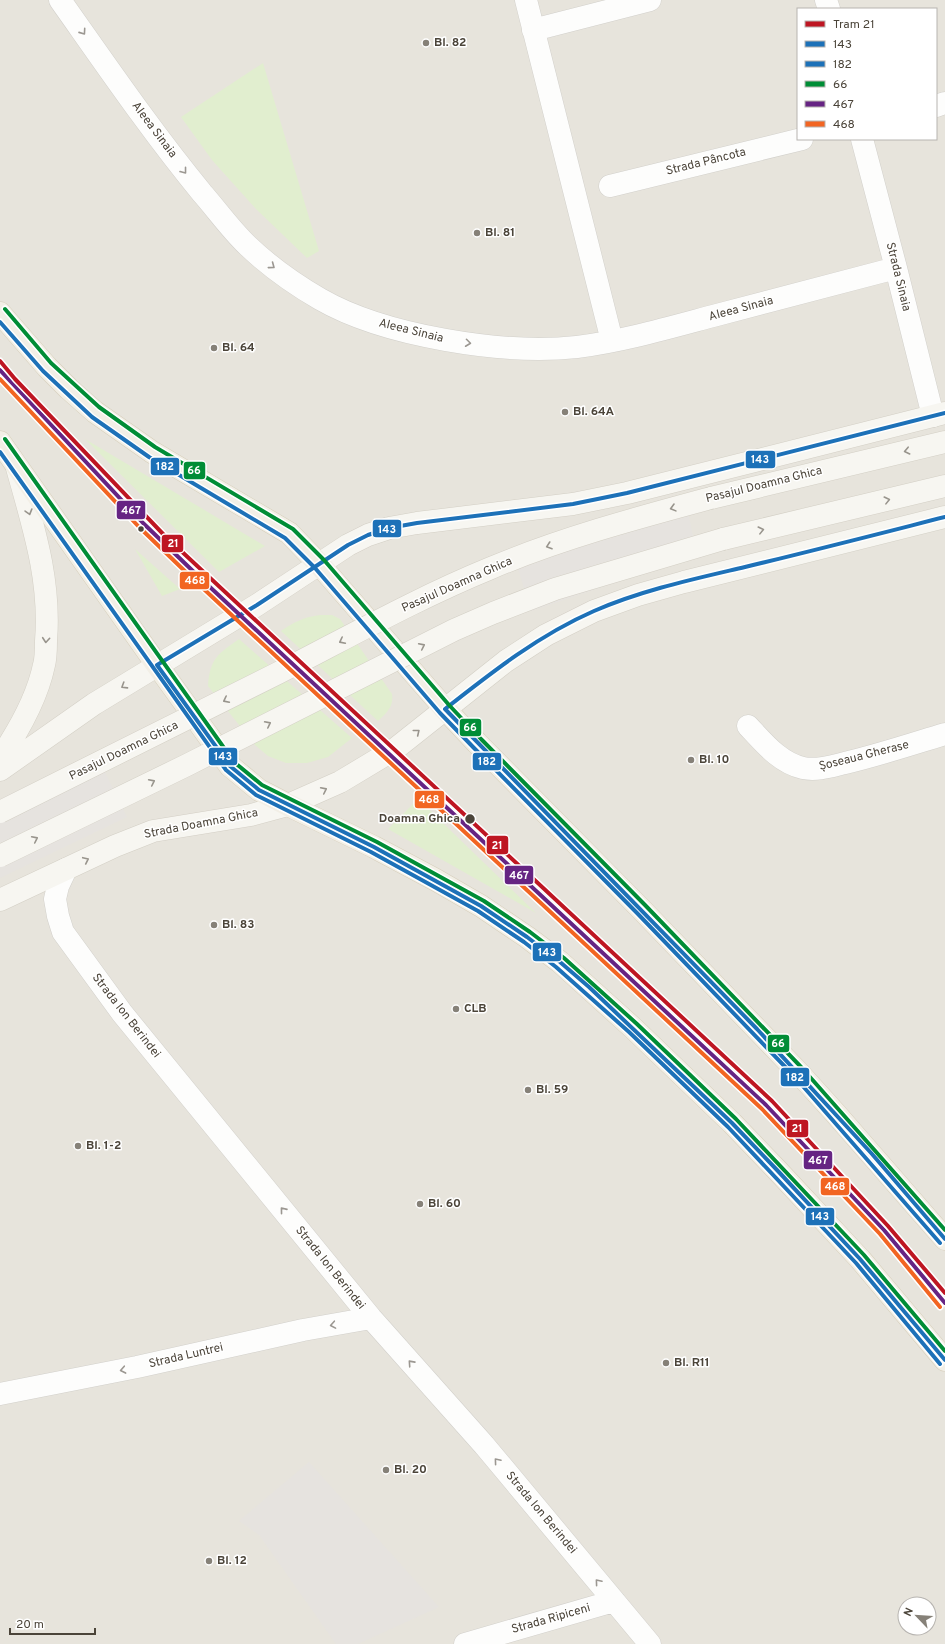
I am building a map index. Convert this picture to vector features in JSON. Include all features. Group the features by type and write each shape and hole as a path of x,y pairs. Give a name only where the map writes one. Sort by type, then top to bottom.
{"main road":[{"path":"0,313 47,367 69,389 96,412 152,452 289,533 319,564 445,709 477,743 641,909 798,1072 945,1239"},
{"path":"0,770 94,704 257,605 348,545 368,535 389,528 417,523 573,504 627,493 939,414"},
{"path":"0,442 15,461 157,665 230,766 259,790 374,847 481,906 527,937 560,962 633,1028 778,1170 860,1259 945,1360"},
{"name":"Pasajul Doamna Ghica","path":"0,812 171,728 437,592 490,568 550,545 711,498 945,442"},
{"path":"0,758 19,729 33,699 44,665 48,624 47,592 40,549 15,461"},
{"path":"0,856 187,765 447,634 493,613 555,589 723,539 945,486"},
{"name":"Strada Doamna Ghica","path":"0,900 115,846 153,831 251,815 288,805 340,782 382,758 506,661 546,635 594,611 638,595 684,582 945,517"}],"street":[{"name":"Aleea Sinaia","path":"60,0 147,122 229,226 246,245 268,264 320,299 349,313 376,322 416,333 461,342 507,347 576,347 612,341 665,329 896,268"},
{"path":"526,0 612,341"},
{"path":"533,30 650,0"},
{"name":"Strada Pâncota","path":"610,186 798,140"},
{"name":"Strada Sinaia","path":"862,140 896,268 939,414"},
{"name":"Șoseaua Gherase","path":"748,726 785,761 804,768 822,768 869,757 945,734"},
{"name":"Strada Ion Berindei","path":"66,869 58,886 56,899 58,916 63,932 122,1013 371,1318 484,1445 650,1644"},
{"name":"Strada Luntrei","path":"0,1394 138,1367 303,1330 371,1318"},
{"name":"Strada Ripiceni","path":"465,1644 614,1601"}],"shaded area":[{"path":"0,0 945,0 945,1644 0,1644"},
{"path":"685,497 697,555 531,611 512,549"},
{"path":"96,754 127,817 0,878 0,802"},
{"path":"309,1462 439,1607 358,1644 336,1644 259,1535 239,1521"}],"green space":[{"path":"263,63 319,251 307,258 256,209 212,160 181,117"},
{"path":"85,439 265,546 219,572"},
{"path":"135,549 180,589 162,596"},
{"path":"320,615 332,615 340,619 392,694 391,706 378,721 281,631 299,620"},
{"path":"239,639 352,738 328,757 307,763 286,763 268,756 255,745 208,686 211,669 216,658 220,653"},
{"path":"418,799 536,913 388,829"}],"tram line":[{"name":"21","path":"0,361 15,379 164,535 772,1101 888,1226 945,1293"}],"transit line":[{"name":"66","path":"5,309 51,363 99,407 155,447 293,529 324,560 449,705 802,1068 945,1230"},
{"name":"182","path":"0,322 43,371 92,417 149,457 285,538 315,568 440,713 637,913 794,1076 940,1243"},
{"name":"467","path":"0,370 143,523 197,575 766,1105 884,1230 945,1303"},
{"name":"468","path":"0,379 139,527 193,579 762,1109 880,1234 940,1307"},
{"name":"143","path":"945,413 627,493 573,504 417,523 389,528 368,535 348,545 257,605 157,665 230,766 259,790 374,847 481,906 527,937 560,962 589,987 732,1123 777,1170 860,1259 945,1360"},
{"name":"66","path":"5,439 234,762 262,785 377,842 484,901 530,932 564,958 637,1024 736,1119 864,1255 945,1351"},
{"name":"182","path":"0,452 226,770 256,795 371,852 478,911 524,942 556,967 629,1032 728,1127 856,1263 940,1364"},
{"name":"143","path":"945,517 687,581 649,591 612,604 594,611 554,631 516,655 445,709 757,1029 872,1154 945,1239"}],"place":[{"name":"Bl. 82","path":"426,43"},
{"name":"Bl. 81","path":"477,233"},
{"name":"Bl. 64","path":"214,348"},
{"name":"Bl. 64A","path":"565,412"},
{"name":"Bl. 10","path":"691,760"},
{"name":"Doamna Ghica","path":"470,819"},
{"name":"Bl. 83","path":"214,925"},
{"name":"CLB","path":"456,1009"},
{"name":"Bl. 59","path":"528,1090"},
{"name":"Bl. 1-2","path":"78,1146"},
{"name":"Bl. 60","path":"420,1204"},
{"name":"Bl. R11","path":"666,1363"},
{"name":"Bl. 20","path":"386,1470"},
{"name":"Bl. 12","path":"209,1561"}]}
